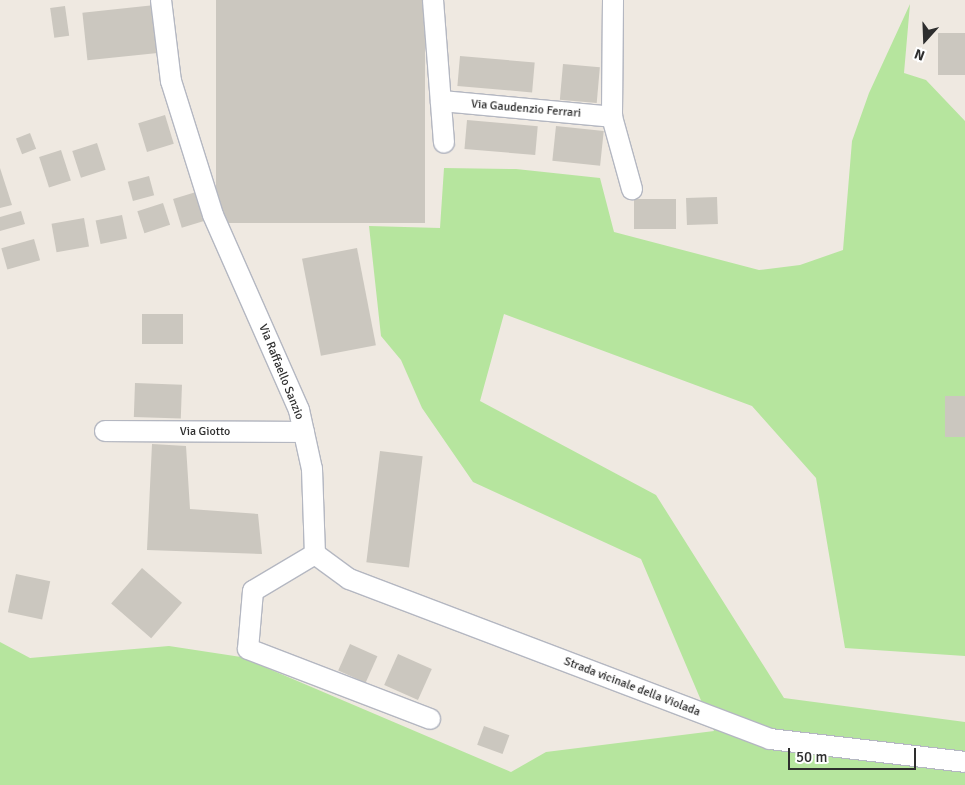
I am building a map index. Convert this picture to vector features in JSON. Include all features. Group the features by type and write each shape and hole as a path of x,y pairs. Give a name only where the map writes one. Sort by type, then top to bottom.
{"street":[{"name":"Via Raffaello Sanzio","path":"161,0 172,81 213,215 299,410 312,469 315,554"},
{"path":"433,0 444,143"},
{"path":"613,0 612,117 632,189"},
{"name":"Via Gaudenzio Ferrari","path":"441,101 612,117"},
{"name":"Via Giotto","path":"105,431 304,432"},
{"path":"315,554 253,591 248,649 430,718"},
{"name":"Strada vicinale della Violada","path":"315,554 349,579 770,739 965,762"}],"green space":[{"path":"910,4 904,73 926,80 965,121 965,656 845,648 816,478 752,406 504,314 480,401 656,495 784,698 965,722 965,785 0,785 0,642 30,658 169,646 241,657 511,772 546,752 714,731 641,559 473,482 422,408 401,360 381,336 369,226 440,228 444,168 516,169 600,178 614,232 759,270 800,265 843,250 852,141 869,93"}],"building":[{"path":"216,0 425,0 425,223 216,223"},
{"path":"155,5 160,53 87,60 82,13"},
{"path":"65,6 69,36 54,38 50,8"},
{"path":"938,33 965,33 965,75 938,75"},
{"path":"460,56 535,63 532,92 457,86"},
{"path":"563,64 600,67 597,103 560,100"},
{"path":"165,115 174,144 147,152 138,123"},
{"path":"467,120 538,126 535,155 464,149"},
{"path":"556,126 604,131 600,166 552,161"},
{"path":"30,133 36,149 22,154 16,138"},
{"path":"97,143 106,170 81,178 72,151"},
{"path":"61,150 71,180 49,188 39,157"},
{"path":"0,168 12,205 0,208"},
{"path":"149,176 154,195 133,201 128,182"},
{"path":"196,192 205,221 182,228 173,199"},
{"path":"717,197 718,224 687,225 686,198"},
{"path":"634,199 676,199 676,229 634,229"},
{"path":"163,203 170,225 144,233 137,211"},
{"path":"21,211 25,224 0,231 0,217"},
{"path":"122,215 127,238 101,244 96,221"},
{"path":"84,218 89,247 57,252 52,224"},
{"path":"34,239 40,260 7,270 1,248"},
{"path":"357,248 376,345 321,356 302,259"},
{"path":"142,314 183,314 183,344 142,344"},
{"path":"135,383 182,385 181,419 134,417"},
{"path":"945,396 965,396 965,437 945,437"},
{"path":"152,444 186,446 190,509 258,514 262,554 147,550"},
{"path":"380,451 423,456 409,567 366,562"},
{"path":"142,568 182,603 151,638 111,603"},
{"path":"16,574 50,581 42,619 8,612"},
{"path":"350,644 377,656 366,683 338,670"},
{"path":"398,654 432,669 418,700 384,685"},
{"path":"484,726 509,735 503,754 477,745"}]}
